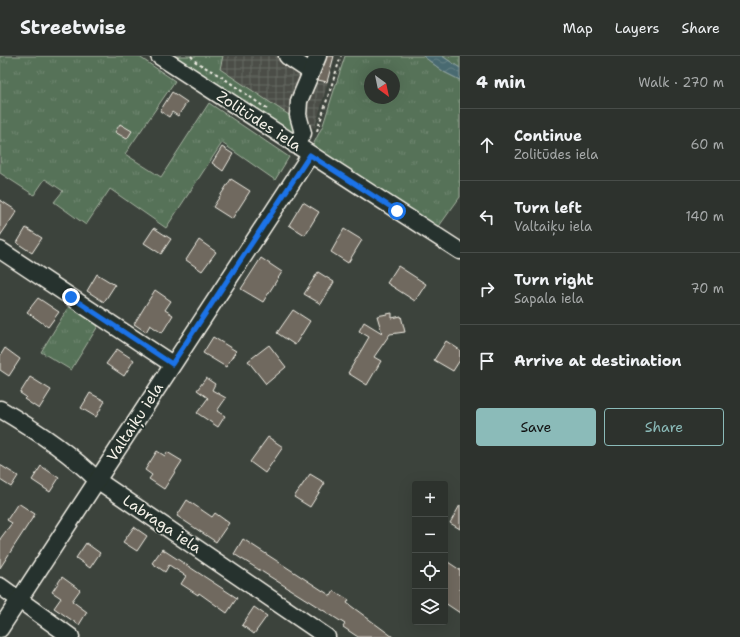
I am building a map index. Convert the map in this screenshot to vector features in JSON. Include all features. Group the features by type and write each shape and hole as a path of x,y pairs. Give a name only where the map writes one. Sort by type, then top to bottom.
{"street":[{"name":"Zolitūdes iela","path":"159,56 460,251"},
{"path":"287,56 311,72"},
{"name":"Valtaiķu iela","path":"0,629 172,364 303,150 303,133 298,115 299,101 318,56"},
{"path":"0,250 172,364"},
{"name":"Labraga iela","path":"0,409 71,457 97,480 326,637"},
{"path":"0,586 72,637"}],"path":[{"path":"303,150 320,125 341,56"}],"shaded area":[{"path":"223,56 335,56 315,128 295,119 220,69"}],"green space":[{"path":"0,56 138,56 175,81 125,154 161,177 209,103 289,157 275,180 222,143 166,228 110,189 86,225 54,202 63,191 45,179 34,195 0,173"},
{"path":"167,56 223,56 220,69 295,119 297,128 294,134"},
{"path":"345,56 423,56 444,72 460,80 460,197 437,229 312,147 323,125"},
{"path":"442,56 460,56 460,68"},
{"path":"69,306 98,326 71,370 41,352"}],"water":[{"path":"423,56 442,56 460,68 460,80 444,72"}],"building":[{"path":"327,56 334,56 327,82 318,80"},
{"path":"172,92 187,102 178,116 172,112 169,117 160,111"},
{"path":"120,124 132,131 127,139 115,132"},
{"path":"222,147 233,154 223,171 212,163"},
{"path":"231,179 250,191 232,219 213,207"},
{"path":"0,200 17,211 0,236"},
{"path":"303,202 319,212 305,235 289,225"},
{"path":"26,228 42,238 32,253 17,243"},
{"path":"154,228 171,239 161,254 144,243"},
{"path":"344,229 362,240 348,263 331,252"},
{"path":"199,240 216,252 202,271 186,260"},
{"path":"261,258 282,272 263,302 241,289"},
{"path":"398,266 426,284 415,301 387,283"},
{"path":"318,272 334,282 321,304 304,294"},
{"path":"97,274 115,285 104,302 87,291"},
{"path":"155,290 171,301 165,310 173,315 162,333 150,325 146,332 134,324"},
{"path":"38,298 59,312 48,327 27,312"},
{"path":"293,310 310,321 295,345 277,333"},
{"path":"392,313 392,318 401,316 405,332 390,334 374,357 381,361 367,385 348,373 369,337 359,331 364,322 382,333 377,316"},
{"path":"213,337 236,351 226,367 203,353"},
{"path":"446,341 460,350 460,360 453,371 434,360"},
{"path":"269,345 286,367 266,384 248,361"},
{"path":"5,348 20,359 9,376 0,370 0,356"},
{"path":"117,349 134,360 124,376 106,364"},
{"path":"30,377 51,390 39,409 24,399 26,397 20,393"},
{"path":"206,378 215,384 212,390 226,398 217,411 225,416 218,427 197,413 208,398 197,390"},
{"path":"90,393 105,401 96,417 81,408"},
{"path":"268,437 283,447 265,473 250,462"},
{"path":"157,451 165,456 167,452 182,461 164,489 149,479 152,475 145,470"},
{"path":"0,465 18,476 11,487 0,480"},
{"path":"41,466 59,478 50,492 32,480"},
{"path":"310,474 325,483 310,507 294,497"},
{"path":"187,500 212,517 215,513 229,523 216,542 177,516"},
{"path":"18,503 35,514 0,568 0,539 12,523 7,520"},
{"path":"460,505 460,529 450,523"},
{"path":"134,527 147,536 137,551 123,542"},
{"path":"243,539 331,596 334,591 349,600 347,603 393,637 358,637 343,627 345,624 234,554"},
{"path":"86,543 100,553 90,568 76,558"},
{"path":"162,549 237,598 227,613 199,593 198,595 181,584 186,576 169,565 165,572 152,563"},
{"path":"448,562 460,570 460,613 448,605"},
{"path":"62,577 80,590 72,601 87,612 79,625 54,608 61,598 52,592"},
{"path":"254,607 267,616 254,634 242,625"}],"route":[{"path":"71,297 172,364 310,155 397,211"}]}
